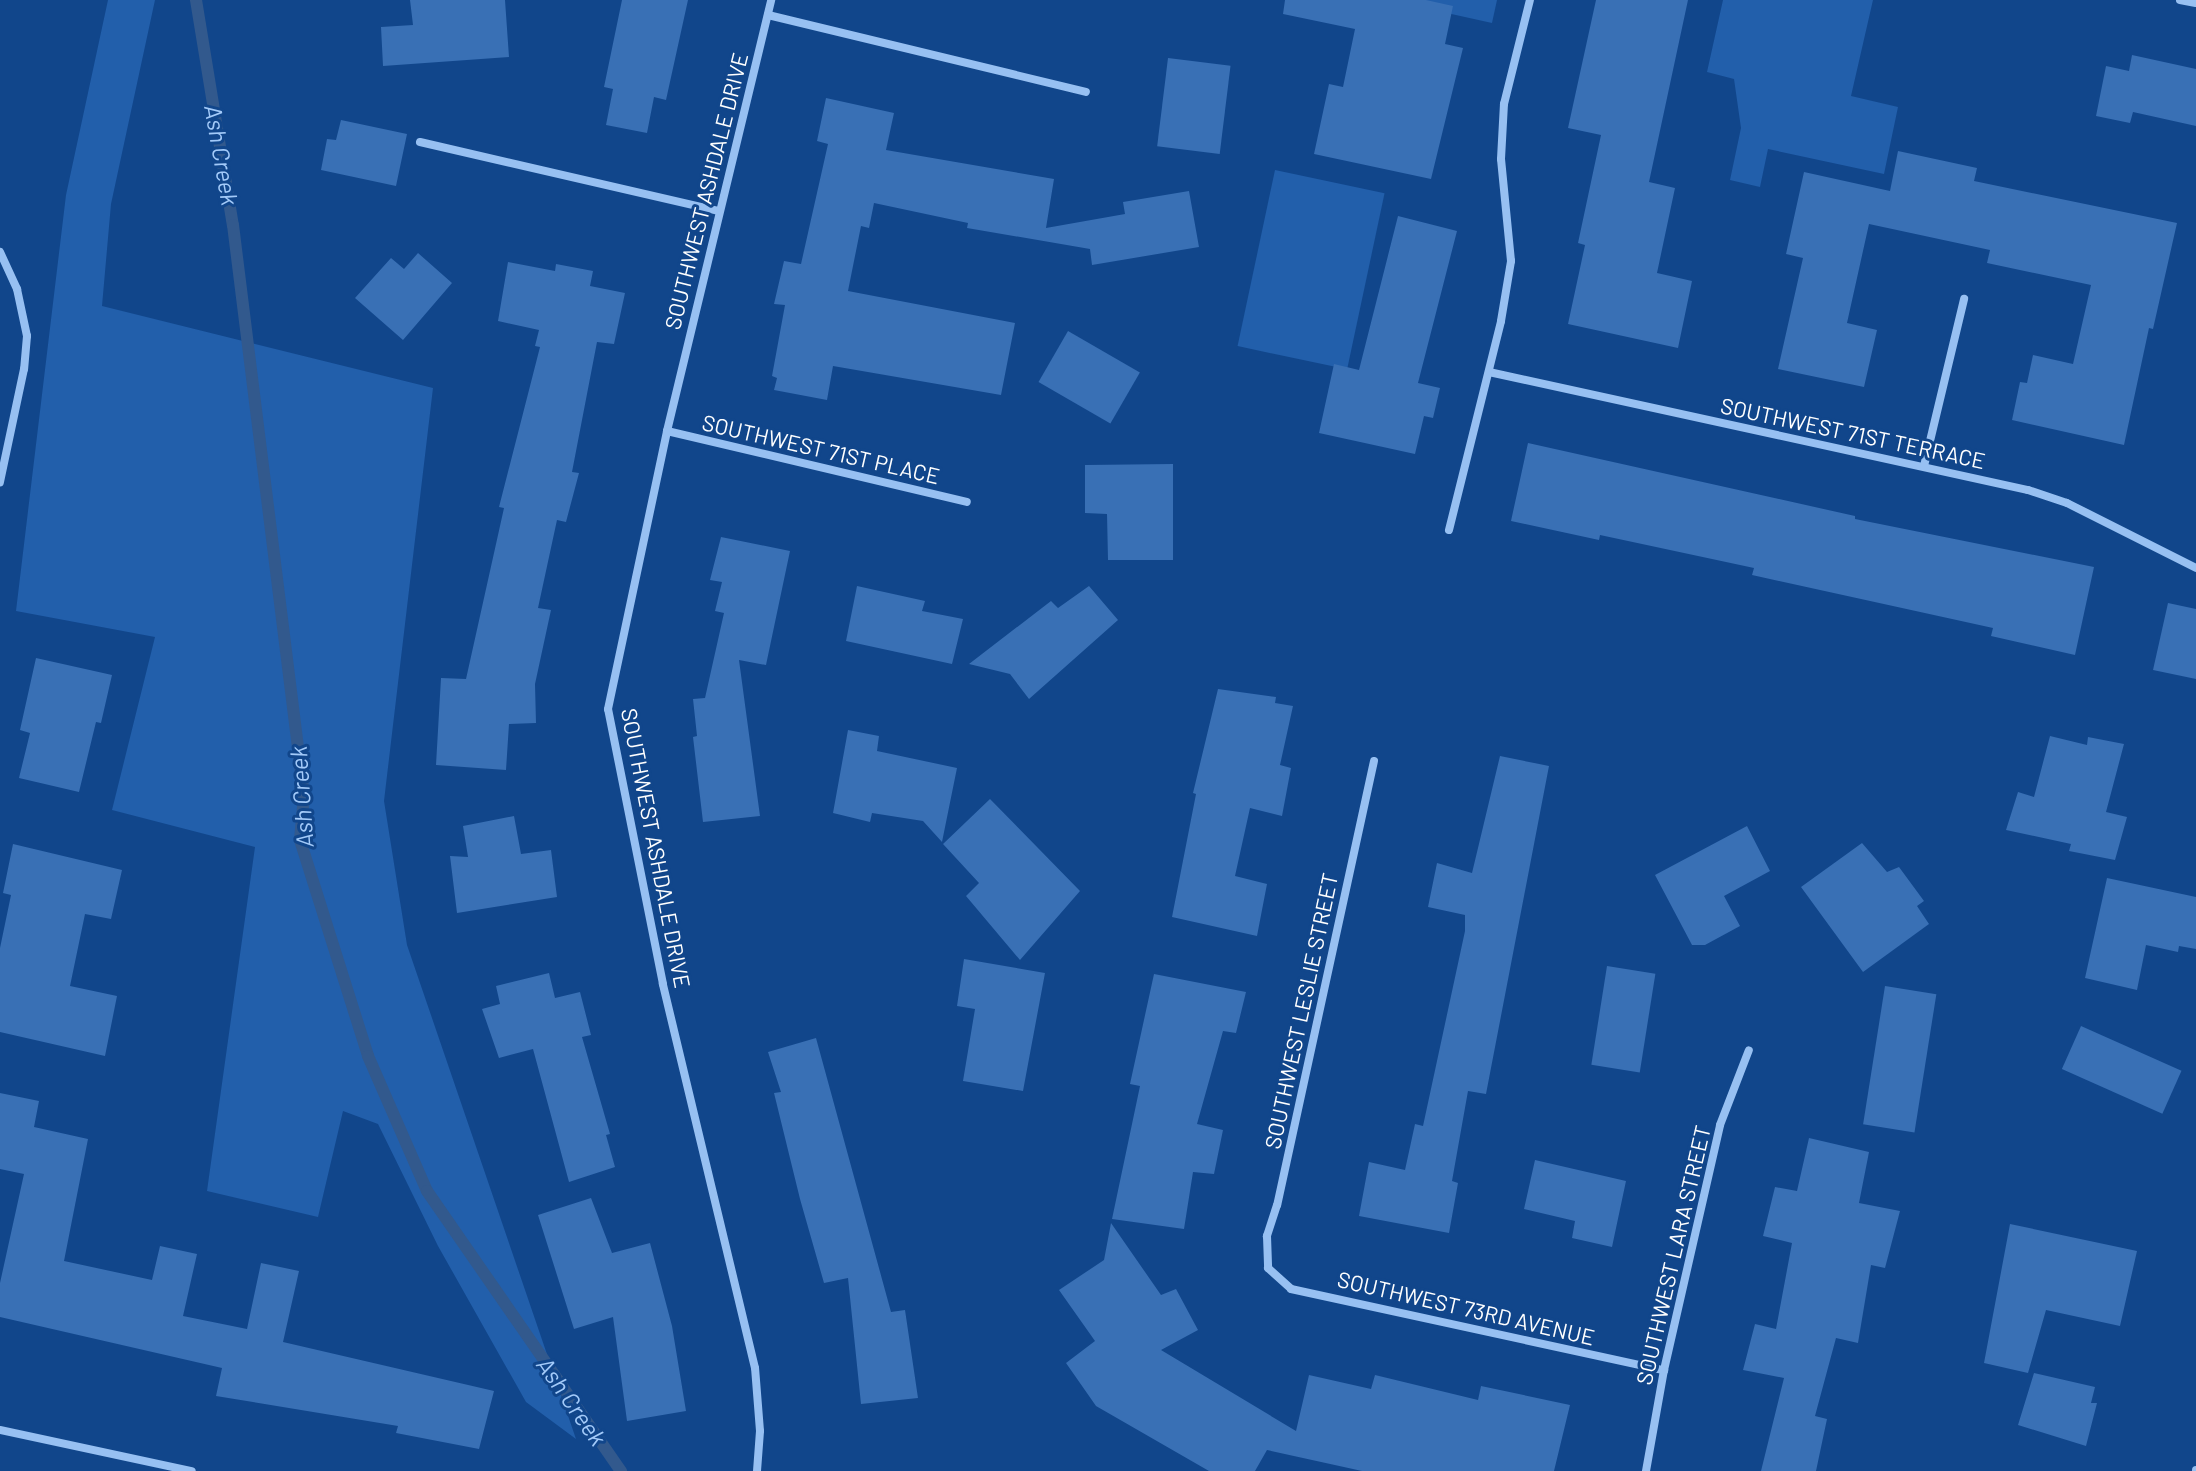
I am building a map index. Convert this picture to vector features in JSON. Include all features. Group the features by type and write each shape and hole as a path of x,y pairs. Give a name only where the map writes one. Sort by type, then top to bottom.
{"street":[{"name":"SOUTHWEST ASHDALE DRIVE","path":"757,1471 760,1431 755,1368 663,984 608,709 667,431 771,0"},
{"path":"1449,530 1489,372 1511,261 1501,159 1504,104 1530,0"},
{"path":"2180,0 2196,3"},
{"path":"768,15 1086,92"},
{"path":"420,142 718,211"},
{"path":"0,252 9,265 27,336 24,369 0,482"},
{"path":"1924,466 1964,299"},
{"name":"SOUTHWEST 71ST TERRACE","path":"1489,372 1924,466 2067,503 2196,568"},
{"name":"SOUTHWEST 71ST PLACE","path":"667,431 967,502"},
{"name":"SOUTHWEST LESLIE STREET","path":"1268,1268 1267,1236 1277,1205 1374,761"},
{"name":"SOUTHWEST LARA STREET","path":"1646,1471 1664,1370 1720,1125 1749,1050"},
{"name":"SOUTHWEST 73RD AVENUE","path":"1268,1268 1291,1289 1664,1370"},
{"path":"0,1430 192,1471"}],"shaded area":[{"path":"108,0 155,0 111,204 102,306 433,388 384,801 407,945 576,1439 526,1402 438,1246 378,1124 343,1111 318,1217 207,1191 255,847 112,810 155,637 16,611 66,195"},
{"path":"1388,0 1497,0 1492,23"},
{"path":"1723,0 1873,0 1851,96 1898,107 1884,174 1768,149 1760,187 1730,180 1741,128 1734,79 1707,72"},
{"path":"1275,170 1385,193 1347,369 1238,346"}],"building":[{"path":"410,0 505,0 509,57 383,66 381,27 413,25"},
{"path":"622,0 688,0 666,100 654,97 647,133 606,125 613,89 604,87"},
{"path":"1285,0 1426,0 1453,6 1445,44 1463,48 1431,179 1314,154 1329,84 1343,87 1355,29 1283,14"},
{"path":"1596,0 1688,0 1649,182 1675,188 1657,273 1692,281 1678,348 1568,324 1585,245 1578,243 1601,135 1568,128"},
{"path":"2132,55 2196,69 2196,126 2133,112 2130,123 2096,116 2106,66 2129,71"},
{"path":"1168,58 1231,66 1220,154 1157,146"},
{"path":"826,98 894,113 886,150 1054,179 1046,228 1125,214 1123,202 1189,191 1199,247 1092,265 1090,249 967,228 968,223 874,203 869,228 861,226 848,291 1015,323 1001,395 833,366 827,400 774,390 777,378 772,376 785,305 774,304 784,261 801,264 828,144 817,141"},
{"path":"341,120 407,134 396,186 321,170 327,139 336,140"},
{"path":"1898,151 1977,168 1974,181 2177,223 2153,329 2149,328 2124,445 2012,420 2020,382 2027,383 2033,355 2073,364 2091,285 1987,263 1990,250 1869,224 1847,323 1877,330 1864,387 1778,369 1803,258 1786,254 1804,172 1890,191"},
{"path":"1398,216 1457,231 1418,383 1440,388 1433,418 1424,416 1415,454 1319,433 1334,364 1359,370"},
{"path":"418,253 452,283 403,340 355,298 391,258 404,269"},
{"path":"508,262 555,271 556,264 593,271 590,286 625,293 614,344 597,342 572,472 579,473 566,522 557,520 538,608 551,610 535,684 536,723 509,724 506,770 436,765 441,678 466,679 504,508 499,507 540,347 535,346 539,330 498,321"},
{"path":"1068,331 1140,373 1110,424 1038,382"},
{"path":"1528,443 1855,516 1855,519 2094,567 2075,655 1991,636 1993,628 1752,575 1754,568 1600,535 1599,540 1511,521"},
{"path":"1173,464 1173,560 1108,560 1107,514 1085,513 1085,465"},
{"path":"721,537 790,551 766,665 739,660 760,816 703,822 693,737 697,736 693,699 705,698 724,613 715,611 722,582 710,580"},
{"path":"857,586 925,601 922,611 963,619 952,664 846,641"},
{"path":"1089,586 1118,620 1029,699 1010,674 969,664 1051,601 1058,608"},
{"path":"2168,603 2196,609 2196,679 2153,670"},
{"path":"36,658 112,675 101,723 96,722 79,792 19,778 30,733 20,730"},
{"path":"1218,689 1276,697 1275,703 1293,706 1280,765 1291,768 1282,816 1250,808 1235,876 1267,884 1257,936 1172,917 1196,794 1193,793"},
{"path":"848,730 879,736 877,751 957,768 942,842 923,821 872,813 870,822 833,813"},
{"path":"2050,736 2087,745 2088,737 2124,744 2106,812 2127,817 2115,860 2069,851 2071,844 2006,830 2018,792 2034,797"},
{"path":"1500,756 1549,766 1486,1094 1468,1091 1452,1181 1458,1183 1449,1233 1359,1216 1369,1162 1405,1170 1415,1124 1423,1126 1465,931 1465,915 1428,907 1437,863 1472,873"},
{"path":"990,799 1080,891 1020,960 966,896 979,883 943,844"},
{"path":"514,816 521,854 551,850 557,897 457,913 450,856 468,857 463,826"},
{"path":"1747,826 1770,871 1724,896 1740,926 1705,945 1692,945 1655,875"},
{"path":"1862,843 1887,872 1899,867 1924,901 1917,906 1929,924 1863,972 1801,887"},
{"path":"13,844 122,870 111,919 85,914 70,986 117,996 105,1056 0,1032 0,948 11,895 3,893"},
{"path":"2107,878 2196,897 2196,949 2179,946 2178,952 2146,945 2137,990 2085,978"},
{"path":"964,959 1045,973 1023,1091 963,1081 975,1009 957,1006"},
{"path":"1607,966 1655,974 1640,1072 1591,1065"},
{"path":"549,973 555,998 580,992 591,1035 582,1037 610,1134 606,1135 615,1167 569,1182 533,1049 499,1058 482,1009 500,1004 496,986"},
{"path":"1154,974 1246,992 1236,1033 1223,1031 1197,1124 1223,1130 1214,1174 1193,1172 1184,1229 1112,1219 1140,1086 1130,1084"},
{"path":"1885,986 1936,994 1914,1132 1863,1124"},
{"path":"2081,1026 2181,1071 2162,1114 2062,1069"},
{"path":"816,1038 891,1312 905,1310 918,1398 861,1404 848,1278 824,1283 800,1199 774,1093 781,1092 768,1052"},
{"path":"0,1093 39,1101 34,1127 88,1139 64,1261 152,1280 160,1246 197,1254 183,1316 247,1329 261,1263 299,1271 283,1342 494,1391 479,1449 396,1433 398,1426 216,1396 222,1368 0,1317 0,1283 24,1174 0,1169"},
{"path":"1809,1138 1869,1152 1859,1203 1900,1211 1885,1268 1871,1265 1858,1343 1836,1338 1815,1416 1827,1419 1816,1471 1761,1471 1784,1378 1743,1370 1755,1324 1776,1329 1792,1243 1763,1236 1775,1187 1797,1191"},
{"path":"1535,1160 1626,1181 1612,1247 1572,1238 1575,1221 1524,1209"},
{"path":"591,1198 612,1253 650,1243 672,1326 686,1411 627,1421 613,1317 574,1329 538,1215"},
{"path":"1111,1223 1161,1295 1176,1289 1198,1330 1161,1350 1296,1431 1309,1375 1371,1389 1375,1375 1478,1400 1481,1386 1570,1405 1554,1471 1362,1471 1267,1450 1255,1471 1209,1471 1096,1406 1066,1363 1095,1341 1059,1290 1104,1260"},
{"path":"2010,1224 2137,1251 2120,1326 2046,1310 2028,1373 1984,1363"},
{"path":"2034,1373 2095,1387 2091,1403 2097,1403 2086,1446 2018,1425"}],"waterway":[{"name":"Ash Creek","path":"196,0 233,225 304,796 300,840 368,1056 427,1191 621,1471"}]}
